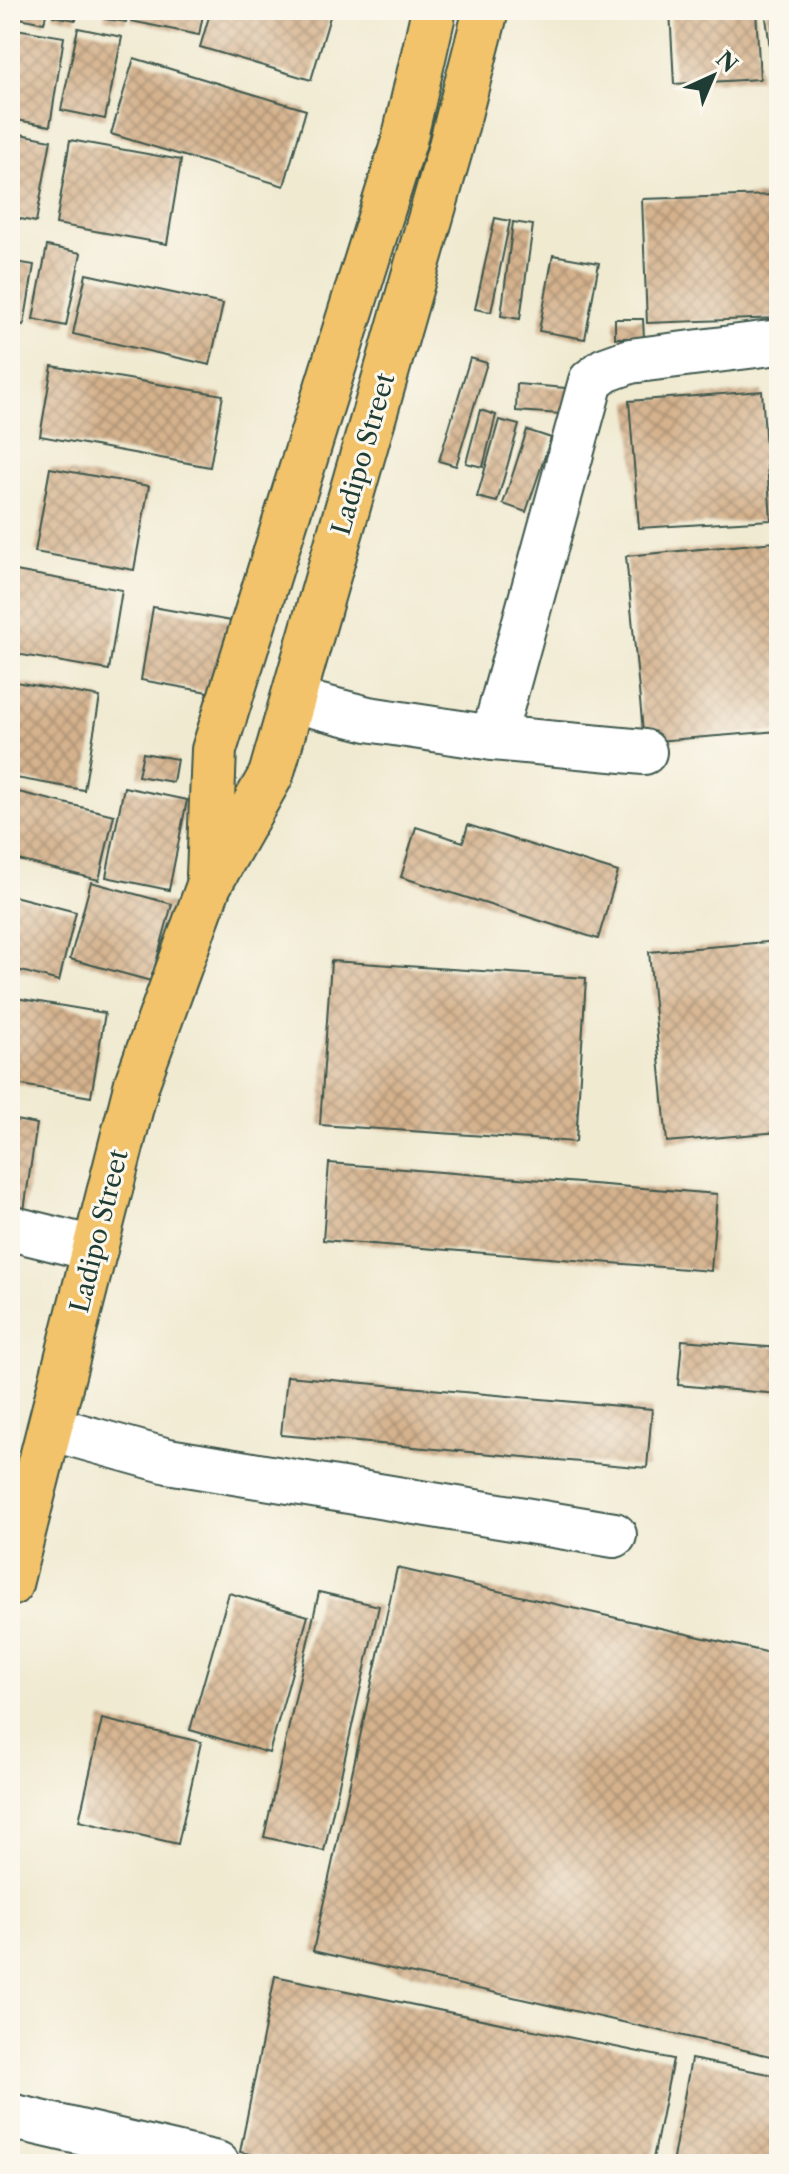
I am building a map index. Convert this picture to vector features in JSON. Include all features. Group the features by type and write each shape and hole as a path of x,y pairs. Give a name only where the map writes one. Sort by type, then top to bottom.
{"main road":[{"name":"Ladipo Street","path":"209,885 214,750 404,141 434,10"},
{"name":"Ladipo Street","path":"10,1584 137,1083 209,885 271,775 450,150 486,10"}],"street":[{"path":"493,738 591,381 605,370 630,361 779,342"},
{"path":"293,700 368,719 493,738 644,752"},
{"path":"10,1228 95,1249"},
{"path":"50,1428 168,1461 614,1535"},
{"path":"10,2116 217,2164"}],"building":[{"path":"10,10 47,10 44,23 10,16"},
{"path":"54,10 78,10 76,20 53,16"},
{"path":"105,10 128,10 126,22 104,19"},
{"path":"133,10 204,10 199,35 131,21"},
{"path":"211,10 332,10 311,80 200,47"},
{"path":"670,10 756,10 760,79 674,84"},
{"path":"765,10 779,10 779,100 777,100"},
{"path":"10,28 64,37 50,126 11,119 14,99 10,98"},
{"path":"78,28 122,37 105,119 61,110"},
{"path":"134,58 306,110 284,186 111,134"},
{"path":"10,132 51,140 36,222 10,217"},
{"path":"70,140 181,160 167,244 56,224"},
{"path":"775,195 779,318 647,323 642,199"},
{"path":"495,218 510,221 491,312 475,309"},
{"path":"513,222 533,225 520,319 501,316"},
{"path":"47,246 81,253 66,326 33,319"},
{"path":"553,255 599,263 585,339 539,331"},
{"path":"10,261 34,265 24,325 10,322"},
{"path":"86,274 223,304 210,365 73,334"},
{"path":"615,319 643,319 644,338 615,338"},
{"path":"470,358 487,363 456,466 439,461"},
{"path":"52,366 223,395 210,467 40,436"},
{"path":"517,384 578,389 576,415 516,411"},
{"path":"762,391 771,520 639,528 629,401"},
{"path":"480,410 496,415 483,467 466,463"},
{"path":"499,420 519,425 497,502 477,497"},
{"path":"527,430 551,438 526,512 503,504"},
{"path":"50,468 149,486 134,570 35,552"},
{"path":"775,542 779,586 779,731 644,742 626,556"},
{"path":"10,570 122,590 109,670 10,653"},
{"path":"153,607 231,621 219,694 141,680"},
{"path":"10,681 100,697 84,790 10,777"},
{"path":"143,753 177,759 173,782 138,776"},
{"path":"124,787 187,800 169,890 106,877"},
{"path":"10,790 114,815 99,880 10,858"},
{"path":"468,825 618,872 598,939 401,877 416,827 463,842"},
{"path":"91,882 172,904 151,981 70,959"},
{"path":"10,895 76,912 59,981 10,968"},
{"path":"779,941 779,1132 667,1142 649,952"},
{"path":"331,961 586,978 576,1142 320,1125"},
{"path":"10,997 105,1013 91,1097 10,1083"},
{"path":"10,1119 37,1124 23,1217 10,1215"},
{"path":"329,1163 717,1194 711,1271 323,1240"},
{"path":"682,1340 779,1348 779,1394 678,1385"},
{"path":"287,1376 652,1409 647,1468 281,1435"},
{"path":"397,1568 779,1655 779,2058 313,1951"},
{"path":"319,1592 379,1606 324,1851 264,1837"},
{"path":"229,1593 308,1616 269,1753 190,1730"},
{"path":"102,1719 201,1742 178,1844 79,1821"},
{"path":"275,1976 673,2059 652,2164 298,2164 240,2152"},
{"path":"691,2059 779,2076 779,2164 672,2164"}]}
